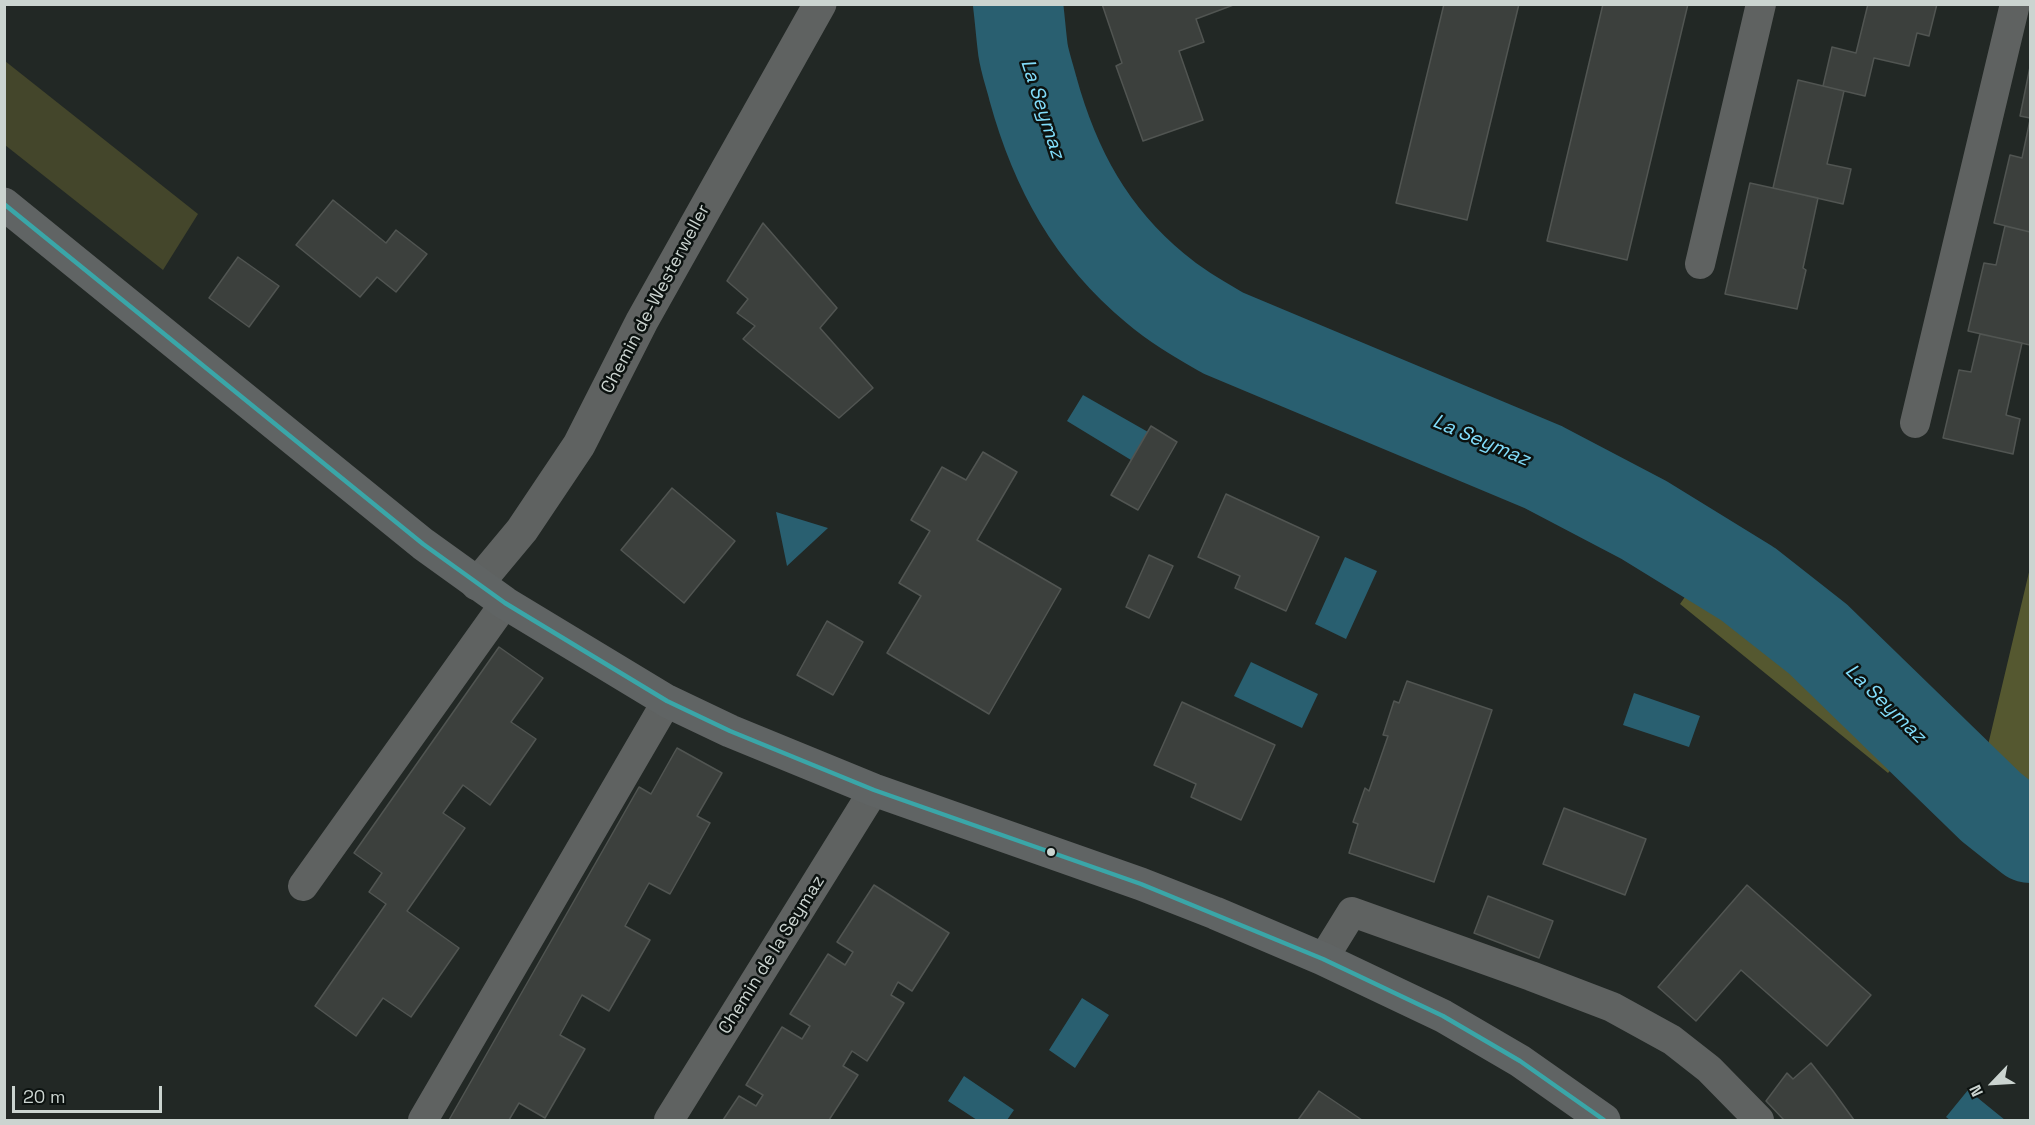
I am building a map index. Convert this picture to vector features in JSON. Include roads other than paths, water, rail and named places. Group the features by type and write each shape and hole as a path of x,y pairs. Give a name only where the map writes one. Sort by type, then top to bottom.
{"street":[{"name":"Chemin de-Westerweller","path":"477,584 522,530 579,445 642,321 820,4"},
{"path":"4,204 423,544 506,603 667,700 730,731 874,790 1141,884 1323,959 1443,1016 1520,1061 1602,1120"}],"lane":[{"path":"1700,264 1761,4"},
{"path":"1916,423 2015,4"},
{"path":"303,886 506,603"},
{"path":"423,1120 667,700"},
{"name":"Chemin de la Seymaz","path":"669,1120 874,790"},
{"path":"1323,959 1352,912 1531,976 1612,1007 1672,1040 1709,1068 1759,1120"}],"water":[{"path":"1083,395 1148,432 1131,460 1067,421"},
{"path":"776,512 828,528 787,566"},
{"path":"1345,557 1377,571 1346,639 1315,624"},
{"path":"1251,662 1318,694 1302,728 1234,696"},
{"path":"1634,693 1700,716 1689,747 1623,725"},
{"path":"1082,998 1109,1015 1075,1068 1049,1050"},
{"path":"964,1076 1014,1110 1007,1120 977,1120 948,1101"},
{"path":"1968,1090 2005,1120 1950,1120 1946,1117"}],"waterway":[{"name":"La Seymaz","path":"1018,4 1026,65 1042,118 1064,173 1078,199 1112,246 1155,288 1223,333 1543,467 1644,520 1748,584 1818,639 1991,807 2030,838"}]}
